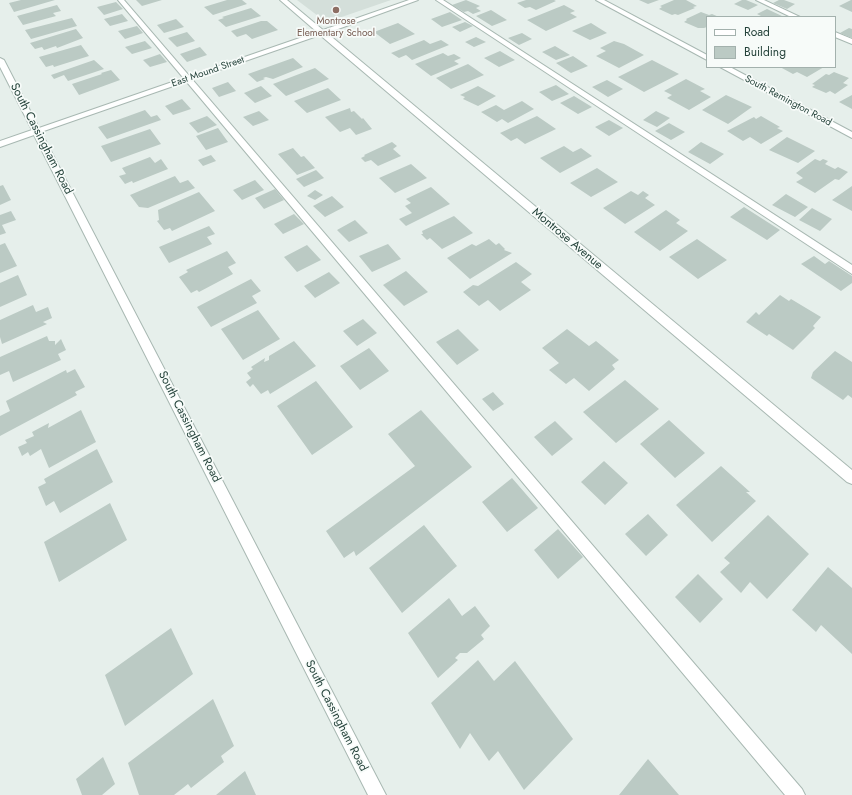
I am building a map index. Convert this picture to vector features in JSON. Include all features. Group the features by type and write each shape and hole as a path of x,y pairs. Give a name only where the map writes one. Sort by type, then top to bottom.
{"street":[{"path":"122,0 796,795"},
{"name":"Montrose Avenue","path":"283,0 852,478"},
{"name":"East Mound Street","path":"0,144 415,0"},
{"path":"439,0 852,270"},
{"path":"599,0 706,57"},
{"path":"759,0 795,16"},
{"path":"836,34 852,42"},
{"name":"South Cassingham Road","path":"0,60 376,795"},
{"name":"South Remington Road","path":"726,68 852,135"}],"shaded area":[{"name":"Montrose Elementary School","path":"297,0 391,0 333,20 322,19"}],"building":[{"path":"21,0 55,0 14,12 9,3"},
{"path":"136,0 162,0 142,6"},
{"path":"227,0 242,0 247,4 213,15 204,7"},
{"path":"466,0 480,6 476,8 481,11 473,14 468,11 464,12 452,5"},
{"path":"526,0 556,1 536,10 530,7 525,8 517,3"},
{"path":"639,0 659,0 648,4"},
{"path":"674,0 686,0 697,6 678,15 672,15 659,9 662,7 660,6"},
{"path":"742,0 758,5 748,10 734,4"},
{"path":"779,0 784,0 795,4 787,9 773,3"},
{"path":"851,0 852,12 839,6"},
{"path":"116,2 123,9 104,15 97,7"},
{"path":"57,5 61,11 53,13 56,16 23,25 17,16"},
{"path":"564,5 575,11 570,13 577,17 546,31 527,20"},
{"path":"251,8 261,16 226,27 218,20 224,18 222,17"},
{"path":"767,9 782,16 761,16 757,14"},
{"path":"491,10 507,20 492,26 476,16"},
{"path":"450,12 462,20 442,27 431,19"},
{"path":"701,12 717,16 706,16 706,27 704,28 698,28 684,22 687,20 686,19"},
{"path":"122,14 128,21 110,26 104,19"},
{"path":"72,18 77,26 31,39 25,30"},
{"path":"176,19 184,27 164,33 157,25"},
{"path":"261,21 267,21 278,30 252,39 246,34 237,37 231,31"},
{"path":"465,22 473,26 460,32 452,27"},
{"path":"398,23 415,34 390,44 374,32"},
{"path":"591,23 607,33 590,40 572,31"},
{"path":"137,26 143,33 125,39 118,31"},
{"path":"849,28 852,29 852,38 840,33"},
{"path":"76,29 83,38 57,48 56,46 44,50 42,47 35,49 30,43"},
{"path":"187,32 195,41 177,47 168,38"},
{"path":"522,33 532,39 519,45 508,38"},
{"path":"476,37 486,42 474,47 465,42"},
{"path":"424,40 430,44 441,40 449,45 412,60 406,55 399,58 391,53"},
{"path":"145,41 152,48 132,54 125,47"},
{"path":"614,41 624,44 644,55 619,68 596,56 606,51 600,48"},
{"path":"81,45 89,56 54,67 53,65 46,67 39,57"},
{"path":"555,46 570,55 556,60 542,52"},
{"path":"200,47 207,55 187,62 180,54"},
{"path":"500,51 515,60 499,67 484,58"},
{"path":"443,53 448,56 454,54 461,58 454,61 459,64 431,76 415,64"},
{"path":"160,54 167,62 150,67 143,60"},
{"path":"573,56 588,66 571,73 556,63"},
{"path":"293,58 303,67 273,79 266,77 263,78 265,79 257,82 248,74"},
{"path":"94,60 104,69 68,81 64,75 54,79 51,75"},
{"path":"652,60 679,74 644,92 618,77"},
{"path":"468,64 484,75 451,89 436,78"},
{"path":"315,68 329,79 286,96 273,84"},
{"path":"782,68 822,68 807,77 797,72 793,74"},
{"path":"111,70 120,80 79,95 72,84 102,74 101,73"},
{"path":"834,72 849,78 843,83 848,85 835,94 830,91 826,93 812,87 815,85 812,84 826,74 829,75"},
{"path":"686,79 705,89 700,91 711,97 689,110 667,98 672,95 664,91"},
{"path":"607,80 623,89 608,97 592,87"},
{"path":"228,82 236,91 219,97 212,88"},
{"path":"556,85 569,94 552,101 539,92"},
{"path":"261,86 272,96 255,103 244,93"},
{"path":"478,86 496,96 478,106 463,99 465,97 460,95"},
{"path":"328,88 341,100 307,113 294,101"},
{"path":"726,95 752,107 728,124 702,110"},
{"path":"852,95 852,109 839,102"},
{"path":"574,96 592,107 578,114 560,103"},
{"path":"182,99 191,109 173,115 165,106"},
{"path":"522,101 534,109 508,123 502,119 497,122 481,112 496,105 504,110"},
{"path":"350,108 351,112 354,111 362,119 363,118 372,129 356,135 350,128 340,132 325,117"},
{"path":"145,110 151,117 157,115 161,120 107,139 98,127"},
{"path":"259,111 269,120 253,126 243,117"},
{"path":"656,111 670,118 657,127 643,120"},
{"path":"207,116 217,125 198,133 189,123"},
{"path":"537,116 556,129 525,144 517,138 511,141 500,133"},
{"path":"761,116 780,127 777,128 783,131 761,144 750,137 743,141 727,131 754,117 756,119"},
{"path":"609,120 623,128 609,136 595,127"},
{"path":"669,123 685,132 671,140 655,131"},
{"path":"218,128 228,142 206,150 196,136"},
{"path":"150,129 161,144 111,162 101,146"},
{"path":"787,137 815,151 798,163 769,150"},
{"path":"392,142 397,146 393,149 401,156 378,166 371,160 365,162 361,158 365,156 364,155"},
{"path":"701,142 724,154 710,164 688,152"},
{"path":"564,146 573,152 581,148 592,156 560,173 540,158"},
{"path":"293,148 301,157 304,156 315,168 297,175 278,154"},
{"path":"211,155 216,161 203,166 198,160"},
{"path":"150,157 155,163 161,159 168,169 133,183 132,181 125,184 119,176 126,174 122,168"},
{"path":"815,159 820,161 823,159 828,161 825,164 835,169 838,167 848,172 839,180 835,179 815,193 796,182 803,178 796,173"},
{"path":"411,164 427,178 395,193 379,178"},
{"path":"597,168 618,182 591,197 570,183"},
{"path":"316,170 324,178 304,187 296,179"},
{"path":"175,176 180,183 188,180 195,188 148,208 139,207 130,195"},
{"path":"255,180 264,190 242,200 233,190"},
{"path":"3,185 11,200 0,205 0,186"},
{"path":"852,186 852,211 832,200"},
{"path":"431,187 450,204 406,226 399,219 412,213 405,206 411,203 406,199"},
{"path":"275,189 284,200 264,209 255,198"},
{"path":"315,190 323,195 315,200 307,196"},
{"path":"631,191 638,195 643,191 649,195 645,198 655,205 625,224 603,208"},
{"path":"199,192 215,211 172,231 170,228 164,230 157,221 159,220 158,210"},
{"path":"786,194 808,207 795,217 772,205"},
{"path":"332,196 344,207 325,217 313,206"},
{"path":"744,207 780,230 767,240 730,217"},
{"path":"812,208 832,219 820,231 799,220"},
{"path":"666,210 680,220 676,223 688,231 660,251 634,232"},
{"path":"11,211 16,220 2,225 6,233 0,235 0,215"},
{"path":"294,214 304,224 283,234 274,224"},
{"path":"454,216 473,233 442,249 430,238 427,240 421,234 423,234 422,231"},
{"path":"355,220 368,233 349,242 337,230"},
{"path":"209,226 215,234 207,237 212,244 169,263 159,247"},
{"path":"489,239 496,245 499,243 505,249 504,250 512,253 470,279 447,258 472,244 476,246"},
{"path":"697,239 727,260 698,279 669,257"},
{"path":"5,243 17,266 0,273 0,245"},
{"path":"388,244 401,259 372,272 359,256"},
{"path":"307,245 321,260 297,272 284,257"},
{"path":"227,251 236,263 228,267 233,274 199,292 197,290 191,293 179,277 188,272 186,270"},
{"path":"814,256 825,264 829,261 852,276 852,283 841,291 801,264"},
{"path":"516,262 532,274 521,282 531,290 500,311 488,300 479,306 463,292 473,285 478,286"},
{"path":"406,271 428,292 404,306 383,285"},
{"path":"329,272 340,283 315,298 304,286"},
{"path":"18,275 27,295 0,307 0,283"},
{"path":"251,279 261,291 252,296 257,303 211,327 197,307"},
{"path":"780,295 789,301 791,299 821,317 813,326 815,328 793,350 769,334 767,336 746,322 756,312 759,315"},
{"path":"33,305 36,312 48,307 52,318 43,322 47,324 2,344 0,337 0,320"},
{"path":"258,310 280,339 243,360 221,329"},
{"path":"363,319 377,333 357,346 343,331"},
{"path":"458,329 479,350 457,365 436,342"},
{"path":"567,329 589,346 596,341 619,360 612,365 615,369 589,391 574,378 566,384 549,370 559,363 542,348"},
{"path":"47,336 49,341 55,341 55,345 61,339 66,350 58,354 61,360 13,382 9,371 0,375 0,357"},
{"path":"294,341 316,366 270,394 268,390 261,394 253,384 250,387 246,382 251,378 247,373 253,369 251,367 265,358 264,362 269,360 269,356"},
{"path":"369,348 389,371 360,390 340,366"},
{"path":"835,351 852,362 852,398 848,395 843,400 811,378 813,372"},
{"path":"75,369 85,387 75,392 77,395 0,436 0,416 10,411 6,401 66,370 67,373"},
{"path":"625,380 659,409 616,443 583,412"},
{"path":"316,381 353,427 312,455 277,406"},
{"path":"493,392 504,404 493,411 482,399"},
{"path":"81,410 96,442 49,468 41,449 30,456 28,452 22,456 18,447 27,443 25,440 34,436 32,432 49,423 48,428"},
{"path":"421,410 472,467 356,556 354,551 344,558 326,531 415,466 388,434"},
{"path":"669,420 705,453 675,478 640,444"},
{"path":"555,421 573,439 552,456 534,437"},
{"path":"97,449 113,482 60,513 54,501 46,506 38,487 46,483 44,479"},
{"path":"604,461 628,483 605,505 581,482"},
{"path":"721,466 750,492 746,492 756,501 712,542 676,505"},
{"path":"512,478 538,508 507,532 482,502"},
{"path":"110,503 127,540 59,582 44,542"},
{"path":"648,514 668,535 646,556 625,534"},
{"path":"768,515 809,554 767,599 750,582 741,593 720,572 730,563 724,558"},
{"path":"424,525 457,566 402,613 369,568"},
{"path":"558,529 583,557 558,579 534,550"},
{"path":"828,567 852,588 852,654 821,625 816,632 792,610"},
{"path":"698,574 723,599 700,623 675,597"},
{"path":"449,598 462,616 475,606 490,626 481,635 484,639 467,653 460,653 455,658 458,660 438,678 408,633"},
{"path":"171,628 193,674 125,726 105,675"},
{"path":"478,660 494,681 515,661 573,739 524,790 498,751 489,761 470,733 460,749 431,703"},
{"path":"213,699 234,746 221,756 224,762 191,788 188,784 174,795 139,795 128,763"},
{"path":"103,757 115,784 102,795 82,795 76,779"},
{"path":"648,759 679,795 619,795"},
{"path":"245,771 256,795 216,795"}],"place":[{"name":"Montrose Elementary School","path":"336,10"}]}
